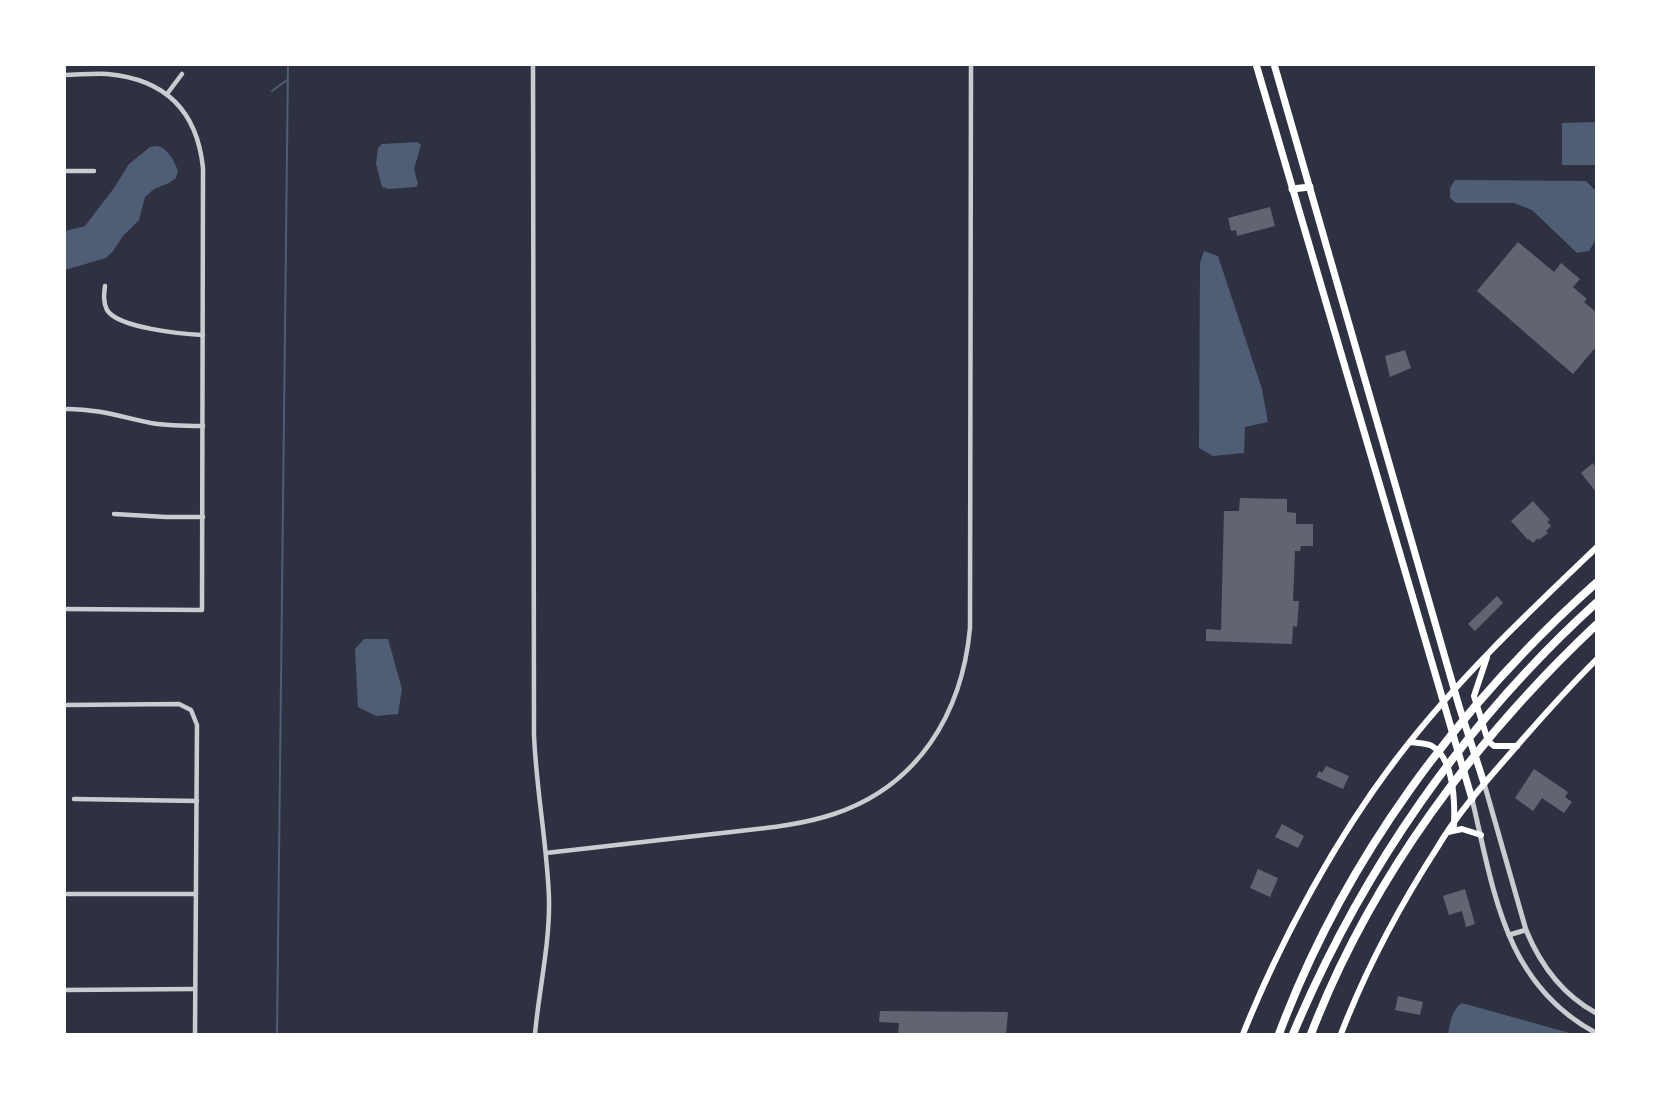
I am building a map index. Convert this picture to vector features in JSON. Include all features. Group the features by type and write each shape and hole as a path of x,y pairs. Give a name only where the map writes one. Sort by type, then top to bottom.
{"highway":[{"path":"1279,1035 1296,991 1330,921 1369,852 1420,777 1460,722 1539,636 1596,583"},
{"path":"1293,1035 1318,976 1345,924 1396,836 1425,794 1501,698 1545,651 1596,603"},
{"path":"1311,1035 1342,965 1376,900 1431,813 1507,717 1551,668 1596,625"}],"main road":[{"path":"1256,64 1472,799"},
{"path":"1274,64 1484,783"},
{"path":"1292,189 1310,188"},
{"path":"1331,320 1346,315"},
{"path":"1381,489 1395,483"},
{"path":"1243,1035 1273,966 1338,844 1370,795 1410,742 1455,690 1514,627 1596,548"},
{"path":"1487,657 1474,696 1488,741 1494,747 1517,746"},
{"path":"1341,1035 1353,1004 1389,929 1438,846 1484,783 1564,692 1596,660"},
{"path":"1410,742 1431,745 1442,755 1450,776 1455,803 1454,825"},
{"path":"1448,832 1462,829 1481,835"}],"street":[{"path":"533,64 534,734 536,772 546,852 549,924 535,1035"},
{"path":"546,852 763,828 800,823 832,815 867,800 896,781 917,760 946,719 964,672 970,628 971,64"},
{"path":"64,75 106,74 138,79 167,94 190,122 202,155 203,334 202,610 64,609"},
{"path":"167,94 183,74"},
{"path":"64,171 94,171"},
{"path":"105,286 104,302 108,311 115,318 149,328 177,333 203,334"},
{"path":"64,409 101,411 173,426 202,426"},
{"path":"114,514 203,517"},
{"path":"64,705 179,704 191,710 197,725 195,1035"},
{"path":"1484,783 1532,945 1553,976 1581,1004 1596,1013"},
{"path":"74,799 197,801"},
{"path":"1472,799 1497,900 1509,935 1525,969 1550,999 1571,1018 1596,1033"},
{"path":"64,894 196,894"},
{"path":"1509,935 1526,930"},
{"path":"64,990 195,989"}],"water":[{"path":"1596,122 1596,165 1562,165 1562,123"},
{"path":"417,142 421,145 414,169 418,184 416,187 389,189 382,187 376,164 378,148 382,144"},
{"path":"158,146 173,159 178,171 176,178 154,189 145,197 139,220 106,258 65,270 65,231 85,226 129,164 150,147"},
{"path":"1455,180 1586,181 1595,190 1595,241 1589,251 1577,253 1532,210 1514,203 1456,203 1450,198 1450,188"},
{"path":"1204,251 1218,256 1262,389 1268,422 1245,427 1244,453 1213,456 1199,448 1200,263"},
{"path":"364,639 388,639 402,689 398,714 376,716 358,707 355,649"},
{"path":"1462,1003 1573,1034 1448,1034 1454,1013"}],"building":[{"path":"1270,207 1275,226 1237,236 1236,230 1231,231 1228,218"},
{"path":"1518,242 1554,272 1561,263 1580,279 1573,287 1587,299 1584,302 1596,312 1596,347 1573,374 1477,291"},
{"path":"1405,350 1411,368 1390,377 1385,356"},
{"path":"1593,463 1596,468 1596,492 1581,473"},
{"path":"1240,498 1287,499 1287,512 1296,513 1296,524 1313,524 1313,546 1301,546 1300,551 1295,551 1293,601 1299,601 1297,627 1293,626 1292,644 1206,641 1206,629 1221,630 1224,511 1239,511"},
{"path":"1533,501 1550,520 1547,522 1551,526 1546,531 1548,533 1533,543 1511,521"},
{"path":"1497,596 1503,603 1475,631 1468,624"},
{"path":"1326,766 1349,776 1343,789 1316,777 1319,771 1322,773"},
{"path":"1534,769 1568,792 1565,797 1572,802 1564,813 1542,798 1533,811 1515,798"},
{"path":"1282,824 1304,836 1298,848 1275,837"},
{"path":"1258,869 1278,878 1270,897 1250,888"},
{"path":"1465,889 1475,924 1466,927 1462,911 1449,915 1443,896"},
{"path":"1398,996 1423,1002 1420,1015 1395,1010"},
{"path":"880,1011 1008,1012 1006,1034 898,1034 899,1023 879,1022"}],"waterway":[{"path":"277,1034 288,64"},
{"path":"272,91 287,80"}]}
